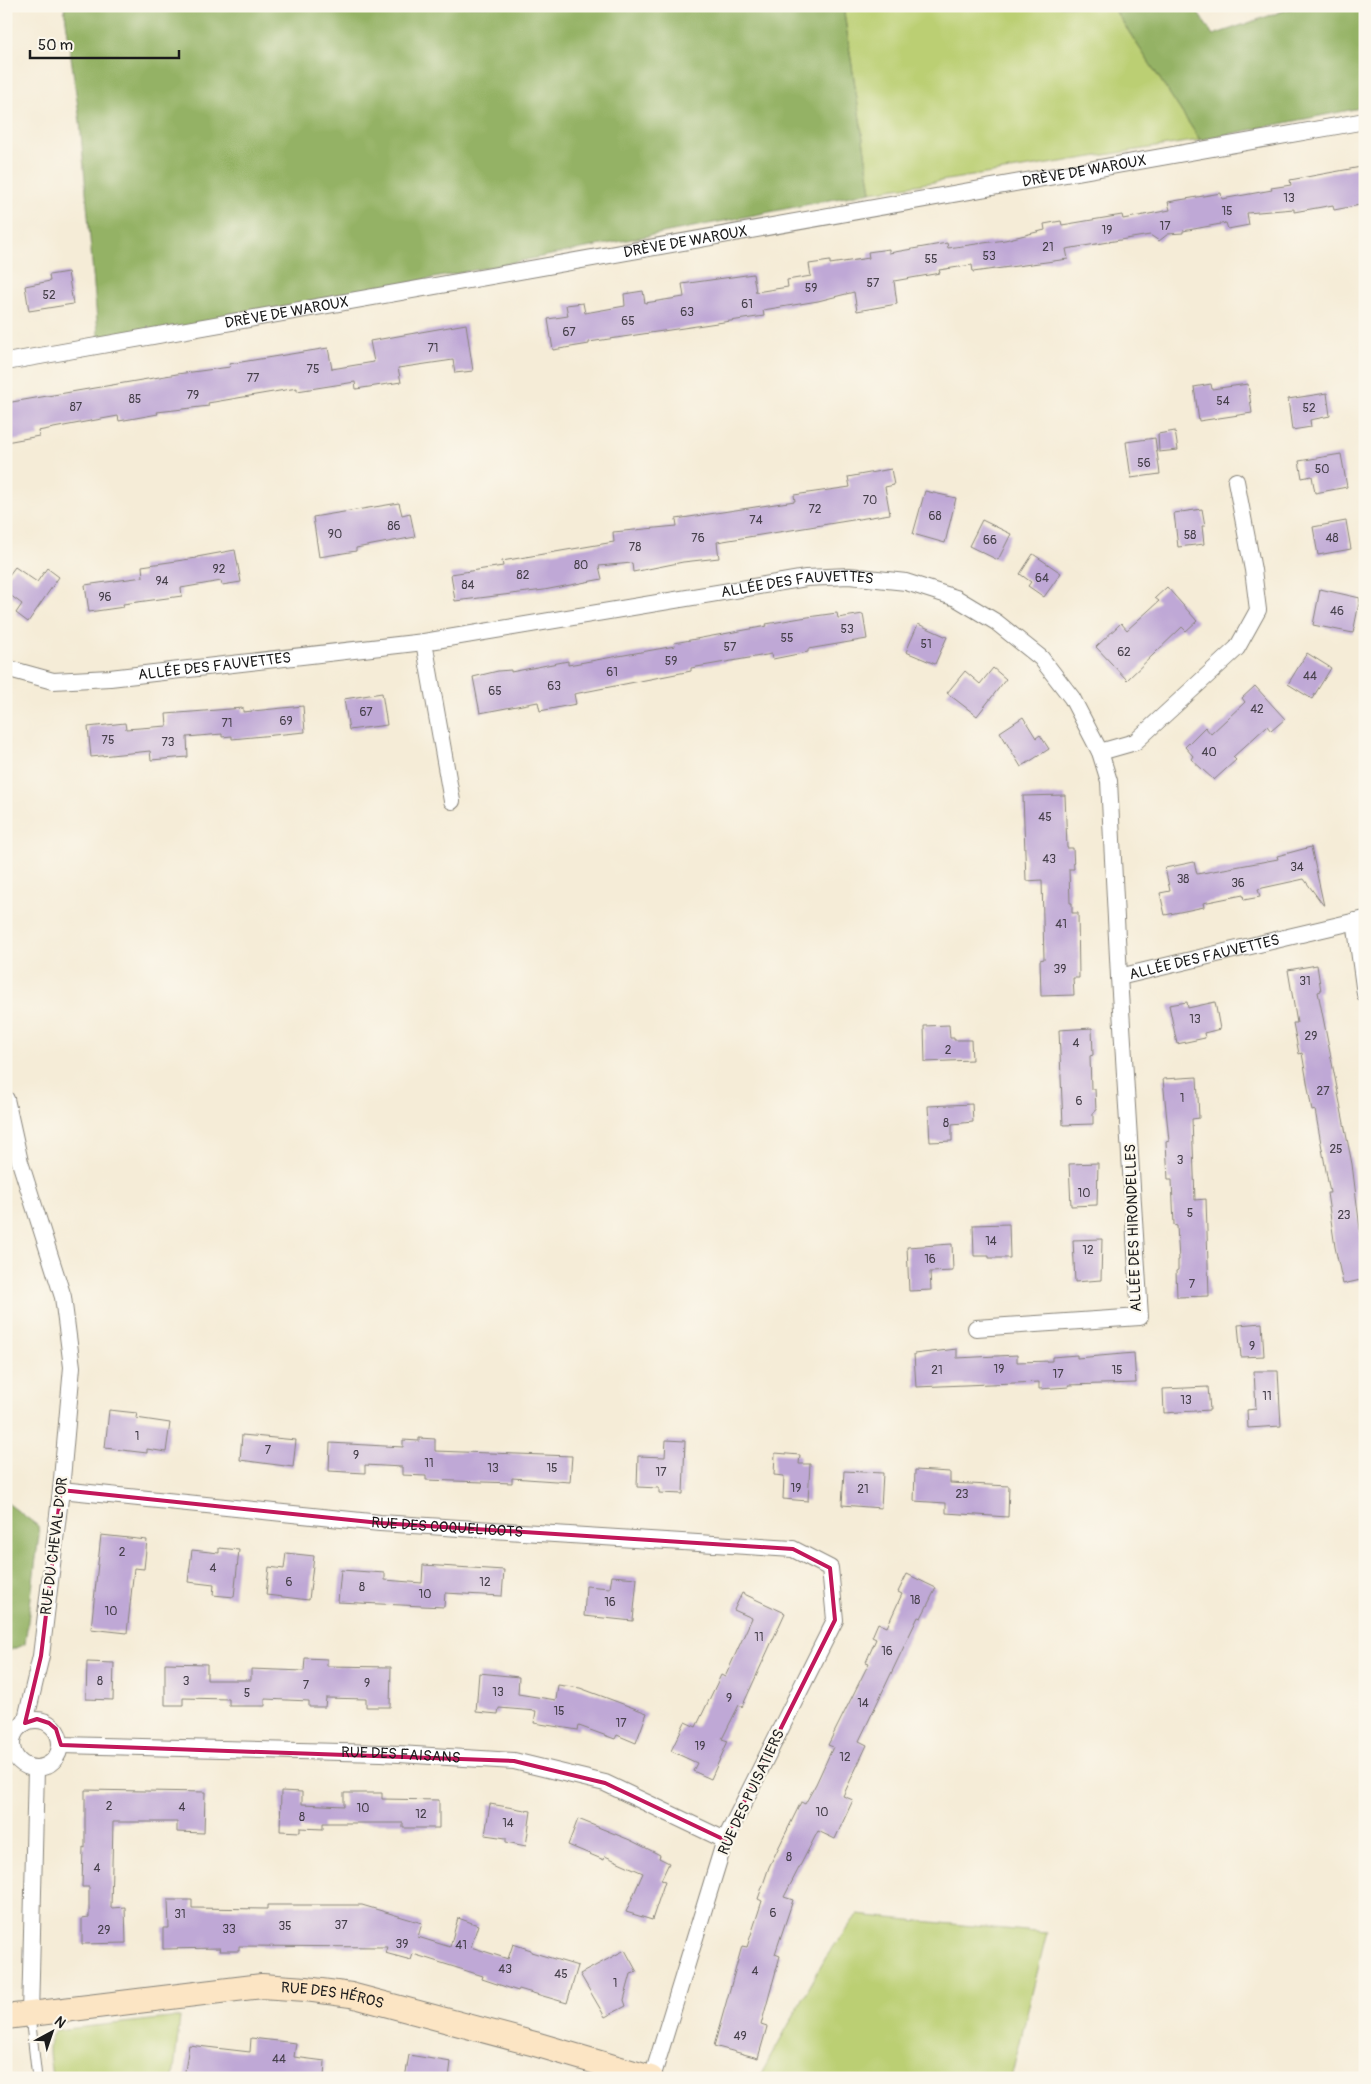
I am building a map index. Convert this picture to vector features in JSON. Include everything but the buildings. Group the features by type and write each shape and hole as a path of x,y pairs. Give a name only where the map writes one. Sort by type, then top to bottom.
{"street":[{"name":"DRÈVE DE WAROUX","path":"6,362 1365,121"},
{"path":"1100,752 1135,742 1237,648 1258,610 1253,570 1236,481"},
{"name":"ALLÉE DES FAUVETTES","path":"6,668 53,681 110,678 424,642 806,578 849,576 906,582 956,598 996,622 1041,658 1072,698 1100,752 1109,781 1119,977 1360,920"},
{"path":"424,642 452,801"},
{"path":"1360,920 1365,994"},
{"name":"ALLÉE DES HIRONDELLES","path":"976,1328 1140,1318 1119,977"},
{"name":"RUE DU CHEVAL D'OR","path":"6,1099 20,1162 63,1298 72,1367 61,1490 41,1656 25,1722"},
{"name":"RUE DES COQUELICOTS","path":"61,1490 380,1523 793,1549 830,1568"},
{"name":"RUE DES PUISATIERS","path":"651,2078 725,1840 835,1620 830,1568"},
{"path":"37,1719 49,1723 56,1729 61,1745 59,1754 54,1760 49,1764 36,1768 21,1763 15,1757 12,1749 14,1732 25,1722 37,1719"},
{"name":"RUE DES FAISANS","path":"61,1745 382,1753 514,1761 604,1783 725,1840"},
{"path":"30,2015 36,1768"},
{"name":"RUE DES HÉROS","path":"6,2017 262,1986 306,1989 351,1995 535,2044 651,2078"}],"lane":[{"path":"30,2015 37,2078"}],"highlighted area":[{"path":"61,1490 380,1523 793,1549 830,1568 835,1620 725,1840 605,1783 514,1761 61,1745 56,1729 49,1723 37,1719 25,1723 41,1656"}],"green space":[{"path":"64,6 843,6 871,192 99,344 80,122"},
{"path":"843,6 1112,6 1200,140 871,192"},
{"path":"1112,6 1193,6 1213,35 1298,6 1365,6 1365,107 1200,140"},
{"path":"6,1502 38,1526 39,1535 25,1644 6,1652"},
{"path":"857,1915 1047,1933 1011,2078 759,2078 826,1957"},
{"path":"180,2017 173,2078 52,2078 49,2046 52,2035 56,2030"}]}
